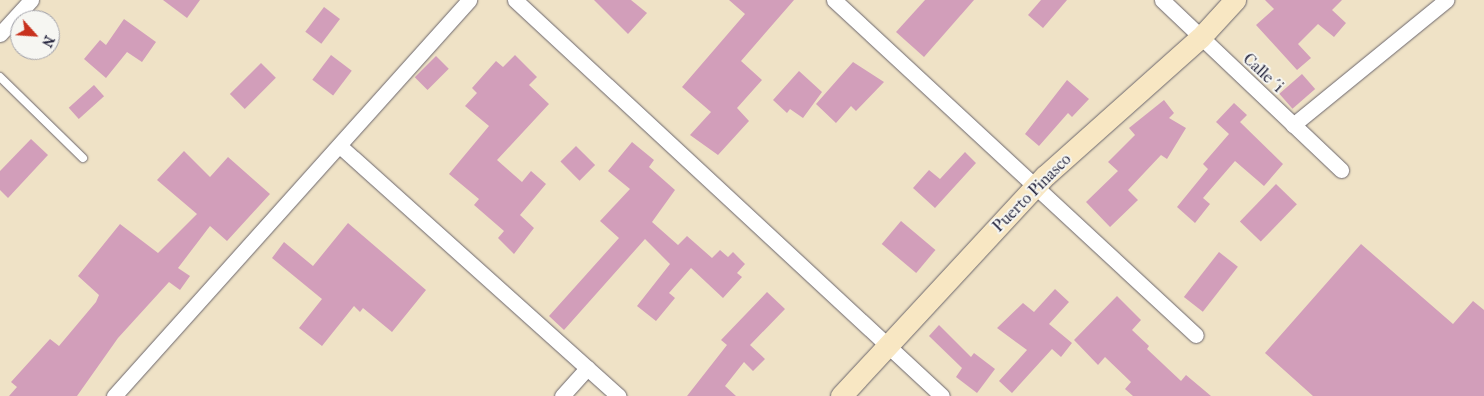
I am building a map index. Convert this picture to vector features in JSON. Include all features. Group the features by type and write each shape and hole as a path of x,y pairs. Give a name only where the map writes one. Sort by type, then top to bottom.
{"street":[{"path":"516,0 942,396"},
{"path":"834,0 1196,335"},
{"name":"Calle´i","path":"1162,0 1341,170"},
{"name":"Puerto Pinasco","path":"841,396 1035,187 1200,38 1235,0"},
{"path":"1293,125 1446,0"},
{"path":"0,34 28,1"},
{"path":"114,396 341,147 466,1"},
{"path":"341,147 618,396"},
{"path":"562,396 587,368"}],"lane":[{"path":"0,77 83,158"}],"building":[{"path":"163,0 200,0 187,18"},
{"path":"594,0 631,0 647,13 628,34"},
{"path":"729,0 794,0 741,61 762,80 737,108 749,121 718,155 690,135 711,112 682,87 745,14"},
{"path":"925,0 974,0 924,57 896,32"},
{"path":"1041,0 1067,0 1043,28 1028,15"},
{"path":"1265,0 1342,0 1332,10 1346,23 1334,37 1318,24 1298,44 1311,58 1297,70 1256,25 1274,9"},
{"path":"324,7 340,19 321,44 305,32"},
{"path":"124,19 156,42 142,62 127,52 106,78 84,59 100,40 106,45"},
{"path":"331,55 352,71 333,95 312,80"},
{"path":"515,55 537,77 529,85 549,104 497,160 522,182 531,171 546,184 520,215 534,228 514,254 498,238 504,231 474,205 479,199 449,174 489,126 465,106 477,93 472,88 496,61 503,67"},
{"path":"436,56 449,69 428,90 415,77"},
{"path":"853,62 884,82 856,111 851,106 836,123 816,104"},
{"path":"261,63 276,78 245,109 230,94"},
{"path":"799,71 822,92 803,118 790,109 787,113 773,100"},
{"path":"1302,74 1315,89 1292,109 1279,94"},
{"path":"1067,80 1089,99 1072,117 1068,113 1039,146 1025,134"},
{"path":"94,85 104,96 79,119 69,108"},
{"path":"1164,100 1174,113 1169,118 1186,128 1167,159 1161,155 1128,190 1138,200 1110,227 1086,202 1118,171 1108,162 1135,135 1129,128"},
{"path":"1234,103 1247,115 1240,122 1283,164 1264,186 1235,161 1203,198 1210,204 1195,223 1177,207 1208,169 1203,164 1229,134 1216,122"},
{"path":"31,139 48,155 8,198 0,190 0,171"},
{"path":"632,142 654,160 649,167 675,190 652,222 678,245 687,236 712,258 720,250 728,257 733,252 745,264 737,273 742,277 723,298 691,268 669,293 675,298 656,321 637,306 670,264 645,239 564,330 549,316 619,238 600,221 630,189 608,171"},
{"path":"576,146 595,165 580,181 560,162"},
{"path":"184,151 210,177 228,157 270,194 227,241 210,226 178,268 190,276 180,290 169,282 118,338 77,396 9,396 17,387 11,382 50,339 59,346 96,302 99,295 78,276 120,224 158,253 197,214 157,180"},
{"path":"965,152 976,163 935,208 913,188 929,170 940,179"},
{"path":"1276,184 1297,204 1261,242 1240,221"},
{"path":"901,221 935,250 916,273 882,244"},
{"path":"348,223 426,290 392,332 363,308 360,312 354,306 322,346 299,328 322,299 272,258 284,242 313,266"},
{"path":"1361,244 1453,324 1473,301 1484,310 1484,396 1313,396 1265,353"},
{"path":"1219,252 1238,267 1203,312 1184,297"},
{"path":"1055,289 1069,302 1049,324 1072,343 1061,357 1052,349 1012,393 999,381 1027,350 997,328 1023,303 1034,312"},
{"path":"767,292 785,309 750,345 765,359 753,371 744,362 725,386 736,396 687,396 727,345 721,340"},
{"path":"1117,296 1141,320 1132,330 1149,346 1147,349 1181,381 1186,375 1211,396 1133,396 1125,389 1131,382 1105,357 1098,365 1074,340"},
{"path":"939,325 971,357 974,353 995,369 977,393 956,377 962,368 929,336"}]}
